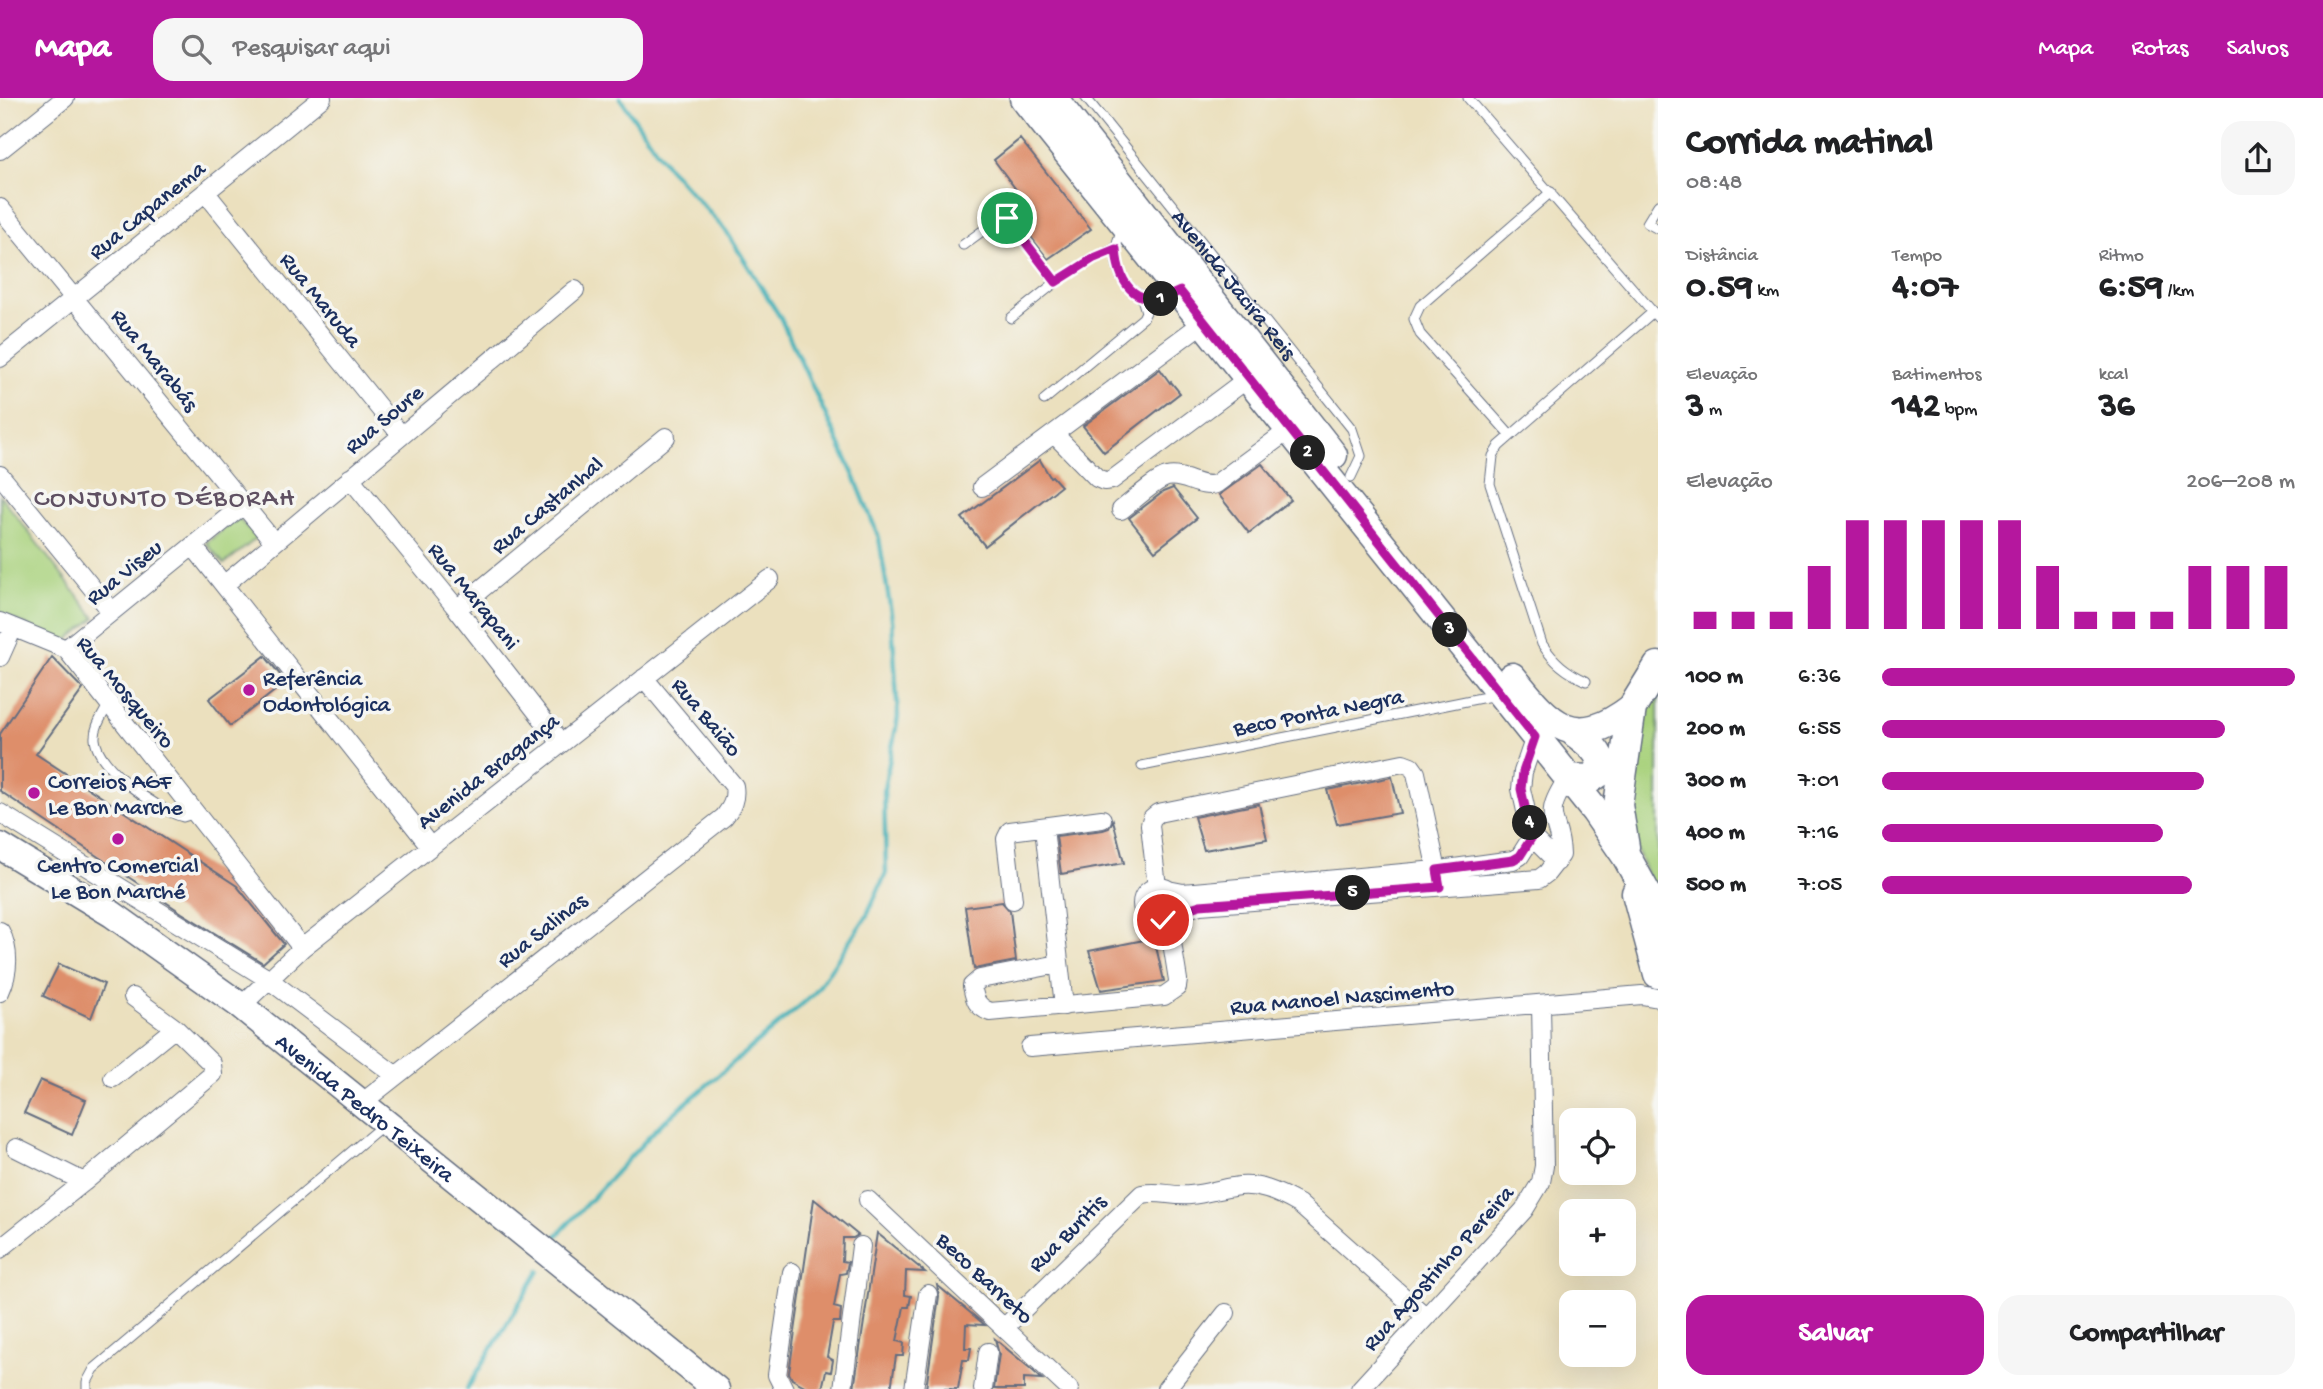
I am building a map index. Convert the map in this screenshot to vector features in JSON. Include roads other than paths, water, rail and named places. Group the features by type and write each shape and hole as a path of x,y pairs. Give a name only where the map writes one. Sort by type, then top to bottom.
{"main road":[{"path":"1024,98 1121,236 1180,291 1567,778 1626,856 1658,914"},
{"name":"Avenida Jacira Reis","path":"1053,98 1351,478 1540,711 1553,722 1574,732 1601,759 1599,773 1590,779 1567,778"},
{"path":"1574,732 1608,725 1632,708 1658,666"},
{"path":"1632,708 1618,805 1626,856 1658,974"}],"street":[{"path":"0,150 65,98"},
{"name":"Rua Capanema","path":"0,358 322,98"},
{"name":"Rua Maruda","path":"206,193 401,435"},
{"name":"Rua Marabás","path":"0,208 274,542"},
{"name":"Rua Soure","path":"224,585 575,290"},
{"path":"982,487 1204,322"},
{"path":"1055,435 1097,478 1112,480 1248,379"},
{"path":"1121,510 1165,477 1174,476 1209,486 1216,484 1289,430"},
{"name":"Rua Castanhal","path":"457,609 666,437"},
{"path":"0,475 111,611"},
{"name":"Rua Marapani","path":"350,478 457,609 561,743"},
{"name":"Rua Viseu","path":"66,649 243,505"},
{"path":"193,546 430,846"},
{"name":"Avenida Bragança","path":"242,1006 302,948 769,579"},
{"path":"0,657 7,625"},
{"name":"Rua Mosqueiro","path":"7,625 66,649 302,948"},
{"name":"Rua Baião","path":"644,678 734,786"},
{"path":"1535,737 1523,772 1521,789 1532,837 1557,862"},
{"path":"1059,964 980,979 972,986 976,1003 990,1012 1164,996 1177,987 1170,916 1175,904 1162,889 1150,825 1152,818 1158,813 1403,763 1412,766 1416,773 1438,878"},
{"path":"1532,837 1520,856 1513,860 1438,878 1200,905 1163,920 1152,919 1144,912 1142,901 1144,896 1162,889 1184,893 1438,878 1539,878 1547,873 1561,855 1552,808 1567,778"},
{"name":"Rua Salinas","path":"363,1102 724,817 736,796 734,786"},
{"name":"Avenida Pedro Teixeira","path":"0,813 268,979 394,1075"},
{"path":"1013,900 1007,833 1102,819"},
{"path":"1044,828 1064,1006"},
{"name":"Avenida Pedro Teixeira","path":"0,846 112,914 242,1006 716,1389"},
{"path":"0,931 8,962 0,992"},
{"name":"Rua Manoel Nascimento","path":"1030,1047 1642,995 1658,998"},
{"path":"0,1249 213,1074 212,1064 175,1028 134,996"},
{"name":"Rua Agostinho Pereira","path":"1360,1389 1524,1210 1541,1182 1544,1142 1541,1004"},
{"path":"113,1078 175,1028"},
{"path":"16,1148 84,1182"},
{"name":"Rua Buritis","path":"1004,1328 1142,1194 1152,1191 1193,1195 1237,1186 1256,1186 1278,1192 1299,1205 1426,1317"},
{"name":"Beco Barreto","path":"868,1200 1069,1389"},
{"path":"843,1389 861,1246"},
{"path":"784,1389 777,1375 792,1272"},
{"path":"914,1389 928,1294"},
{"path":"1166,1389 1226,1313"},
{"path":"983,1389 988,1352"}],"lane":[{"name":"Avenida Jacira Reis","path":"1086,98 1352,429 1361,456 1351,478"},
{"path":"1468,98 1656,315 1510,435 1493,456 1490,484 1542,644 1563,669 1586,681"},
{"path":"1510,435 1420,334 1414,318 1420,306 1551,192"},
{"path":"1658,205 1647,223 1658,229"},
{"path":"962,245 1003,216 1056,282"},
{"path":"1011,318 1121,236"},
{"path":"1044,400 1143,318 1146,312 1142,298 1122,277 1117,264 1121,236"},
{"path":"1142,298 1166,298 1180,291"},
{"name":"Beco Ponta Negra","path":"1142,766 1501,694"},
{"path":"109,703 95,730 100,756 145,799 183,817 196,813"},
{"path":"87,1389 87,1382 94,1369 387,1122"}],"waterway":[{"path":"553,1240 660,1125 814,994 866,917 886,873 884,789 898,717 892,619 879,538 855,478 780,317 726,231 667,166 620,98"},
{"path":"467,1389 539,1271"}],"place":[{"name":"Referência Odontológica","path":"249,690"},
{"name":"Correios AGF Le Bon Marche","path":"34,793"},
{"name":"Centro Comercial Le Bon Marché","path":"118,839"}],"district":[{"name":"CONJUNTO DÉBORAH","path":"165,496"}]}
